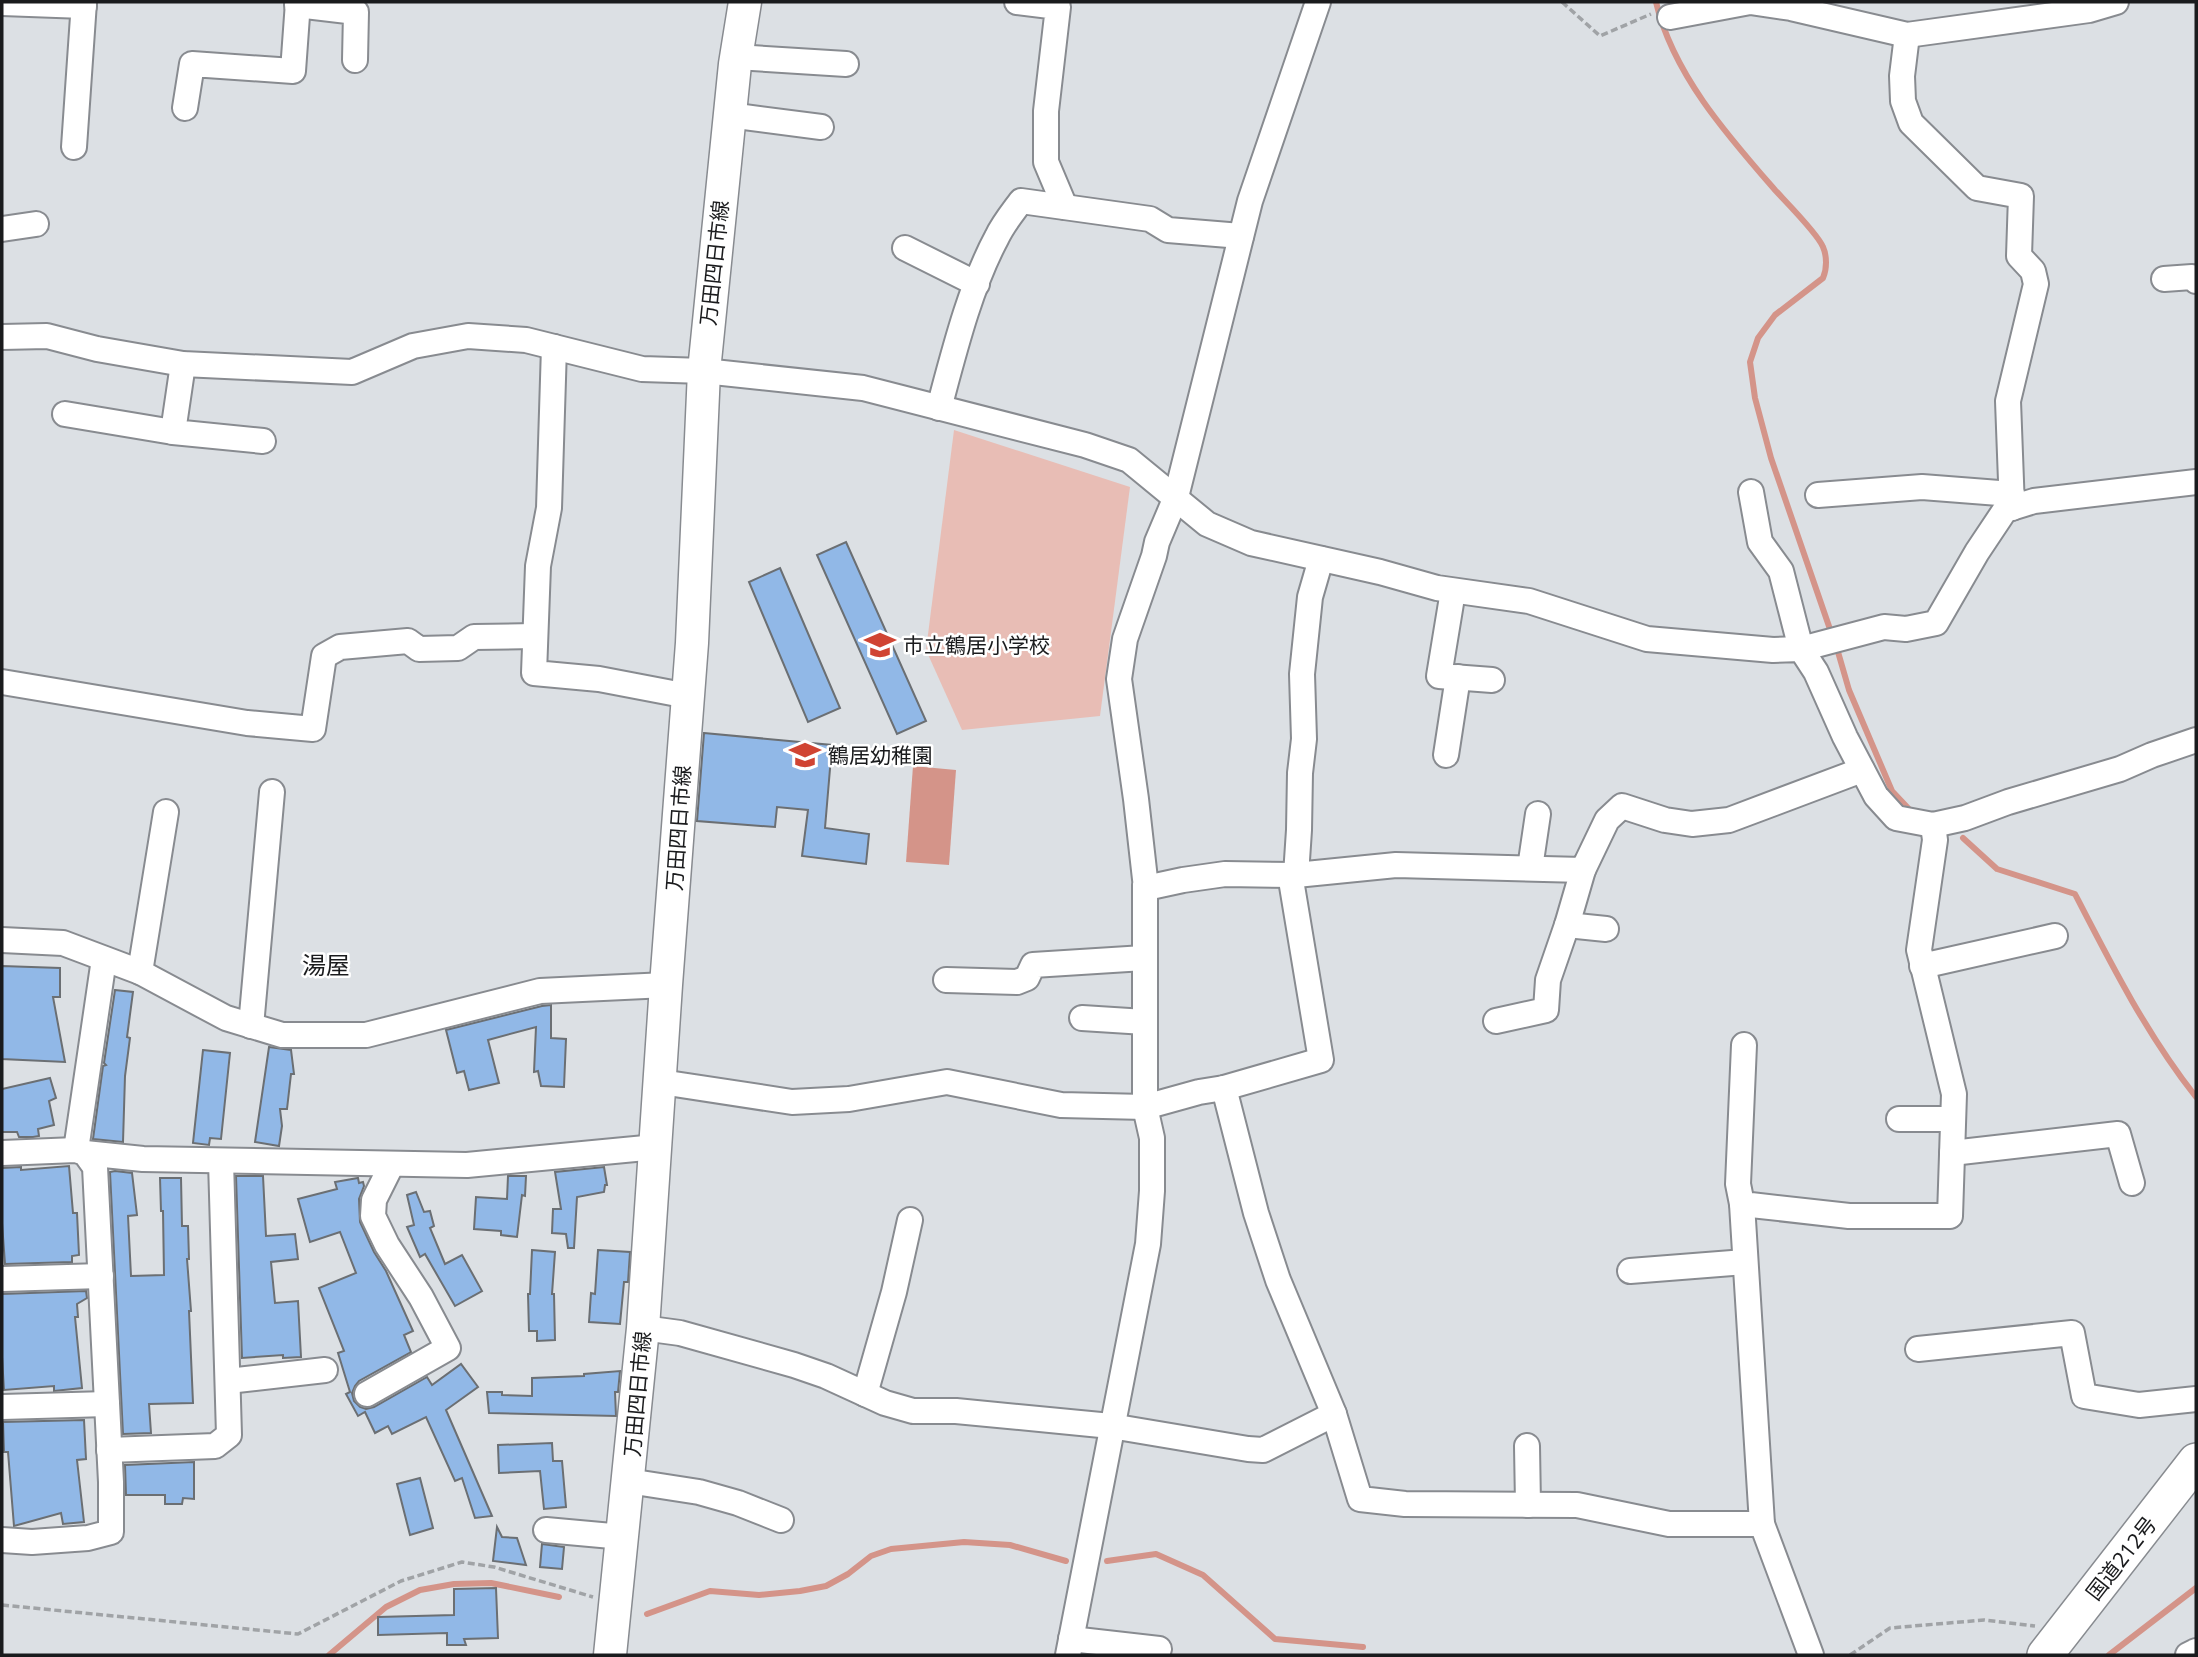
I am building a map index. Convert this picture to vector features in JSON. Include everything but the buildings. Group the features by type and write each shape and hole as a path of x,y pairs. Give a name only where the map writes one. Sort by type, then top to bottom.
{"highway":[{"name":"国道212号","path":"2056,1642 2196,1461"}],"main road":[{"name":"万田四日市線","path":"610,1655 643,1328 688,696 704,371 729,115 745,2"}],"street":[{"path":"1017,2 1058,7 1046,111 1046,162 1065,207"},
{"path":"1146,888 1119,679 1125,639 1175,497 1250,201 1318,2"},
{"path":"1663,14 1750,2 1791,8 1908,35 2090,10 2116,2"},
{"path":"2,3 84,4 74,147"},
{"path":"185,108 192,64 292,71 297,4 356,12 355,60"},
{"path":"2,337 47,336 97,349 183,364 352,372 413,346 468,336 526,340 642,369 704,371 863,388 1086,445 1129,460 1207,524 1251,543 1437,588 1530,601 1647,639 1773,650 1801,649 1884,627 1906,629 1936,623 1977,552 2012,501 2008,401 2036,284 2033,271 2019,256 2021,196 1977,188 1911,123 1903,101 1902,76 1908,35"},
{"path":"736,57 846,64"},
{"path":"729,115 821,127"},
{"path":"939,408 956,344 977,284 997,236 1021,201 1150,219 1168,230 1241,236"},
{"path":"2,229 36,224"},
{"path":"905,248 977,284"},
{"path":"2164,279 2192,277 2196,281"},
{"path":"554,347 549,508 538,566 534,673 599,679 688,696"},
{"path":"173,432 183,364"},
{"path":"65,414 173,432 263,442"},
{"path":"1818,495 1922,487 2012,501 2034,501 2196,482"},
{"path":"1751,492 1760,542 1781,571 1801,649 1815,672 1875,796 1896,818 1933,825 1965,818 2008,802 2108,773 2196,740"},
{"path":"661,1082 792,1102 849,1099 947,1082 1061,1105 1145,1107 1321,1060 1293,874 1299,830 1300,773 1304,739 1303,674 1310,597 1321,559"},
{"path":"1453,591 1438,676 1492,680"},
{"path":"2,682 247,723 313,729 324,656 340,647 408,641 419,649 458,648 474,637 535,636"},
{"path":"1446,755 1458,677"},
{"path":"1496,1021 1546,1010 1548,980 1583,870 1606,820 1622,806 1665,820 1692,824 1729,820 1862,770"},
{"path":"251,1026 272,792"},
{"path":"140,972 166,812"},
{"path":"1531,868 1538,814"},
{"path":"1741,1204 1849,1216 1950,1216 1954,1094 1919,950 1935,840 1933,825"},
{"path":"1146,888 1225,874 1293,874 1396,865 1583,870"},
{"path":"1146,888 1144,884 1145,1107 1152,1138 1148,1244 1070,1647 1159,1649"},
{"path":"1567,925 1606,929"},
{"path":"1922,966 2055,936"},
{"path":"2,940 63,943 140,972 226,1018 282,1035 366,1035 540,991 666,985"},
{"path":"946,980 1017,982 1027,978 1033,965 1144,958"},
{"path":"2,1540 32,1542 88,1538 110,1532 102,1276 95,1167 81,1151 104,959"},
{"path":"1082,1018 1145,1022"},
{"path":"1744,1045 1738,1184 1762,1524 1811,1655"},
{"path":"1224,1088 1256,1213 1278,1280 1334,1413 1360,1499 1405,1504 1577,1505 1669,1524 1762,1524"},
{"path":"1899,1119 1953,1119"},
{"path":"1952,1153 2118,1134 2132,1183"},
{"path":"2,1153 81,1151 143,1159 467,1165 656,1147"},
{"path":"109,1450 215,1446 229,1435 221,1161"},
{"path":"367,1394 448,1348 421,1297 387,1245 373,1216 374,1200 392,1164"},
{"path":"864,1394 894,1292 910,1220"},
{"path":"1630,1271 1745,1262"},
{"path":"2,1279 102,1276"},
{"path":"643,1328 680,1333 794,1365 913,1411 956,1411 1111,1426 1248,1450 1263,1450 1334,1413"},
{"path":"1918,1349 2072,1333 2084,1396 2139,1405 2196,1399"},
{"path":"228,1381 325,1370"},
{"path":"2,1406 107,1404"},
{"path":"1527,1446 1528,1505"},
{"path":"628,1481 699,1492 738,1503 781,1521"},
{"path":"546,1530 623,1537"},
{"path":"2188,1655 2196,1651"}],"path":[{"path":"1563,2 1600,36 1663,14"},
{"path":"2,1605 298,1634 401,1581 462,1562 494,1567 616,1604"},
{"path":"1850,1655 1890,1628 1983,1620 2056,1642"}],"shaded area":[{"path":"954,430 1130,487 1100,716 962,730 926,650"},
{"path":"913,766 956,770 949,865 906,862"}],"waterway":[{"path":"1656,2 1664,28 1688,79 1739,148 1815,234 1826,258 1823,278 1775,315 1758,338 1750,362 1755,398 1771,458 1832,635"},
{"path":"1836,645 1849,690 1892,791 1908,808"},
{"path":"1963,838 1997,869 2075,894 2146,1024 2196,1097"},
{"path":"647,1614 710,1591 759,1595 826,1586 848,1574 871,1556 891,1549 964,1542 1010,1545 1066,1561"},
{"path":"1107,1561 1156,1554 1203,1575 1275,1639 1363,1647"},
{"path":"329,1655 386,1607 420,1590 454,1584 491,1583 559,1597"},
{"path":"2109,1655 2196,1588"}],"place":[{"name":"市立鶴居小学校","path":"880,645"},
{"name":"鶴居幼稚園","path":"805,755"}],"district":[{"name":"湯屋","path":"326,964"}]}
